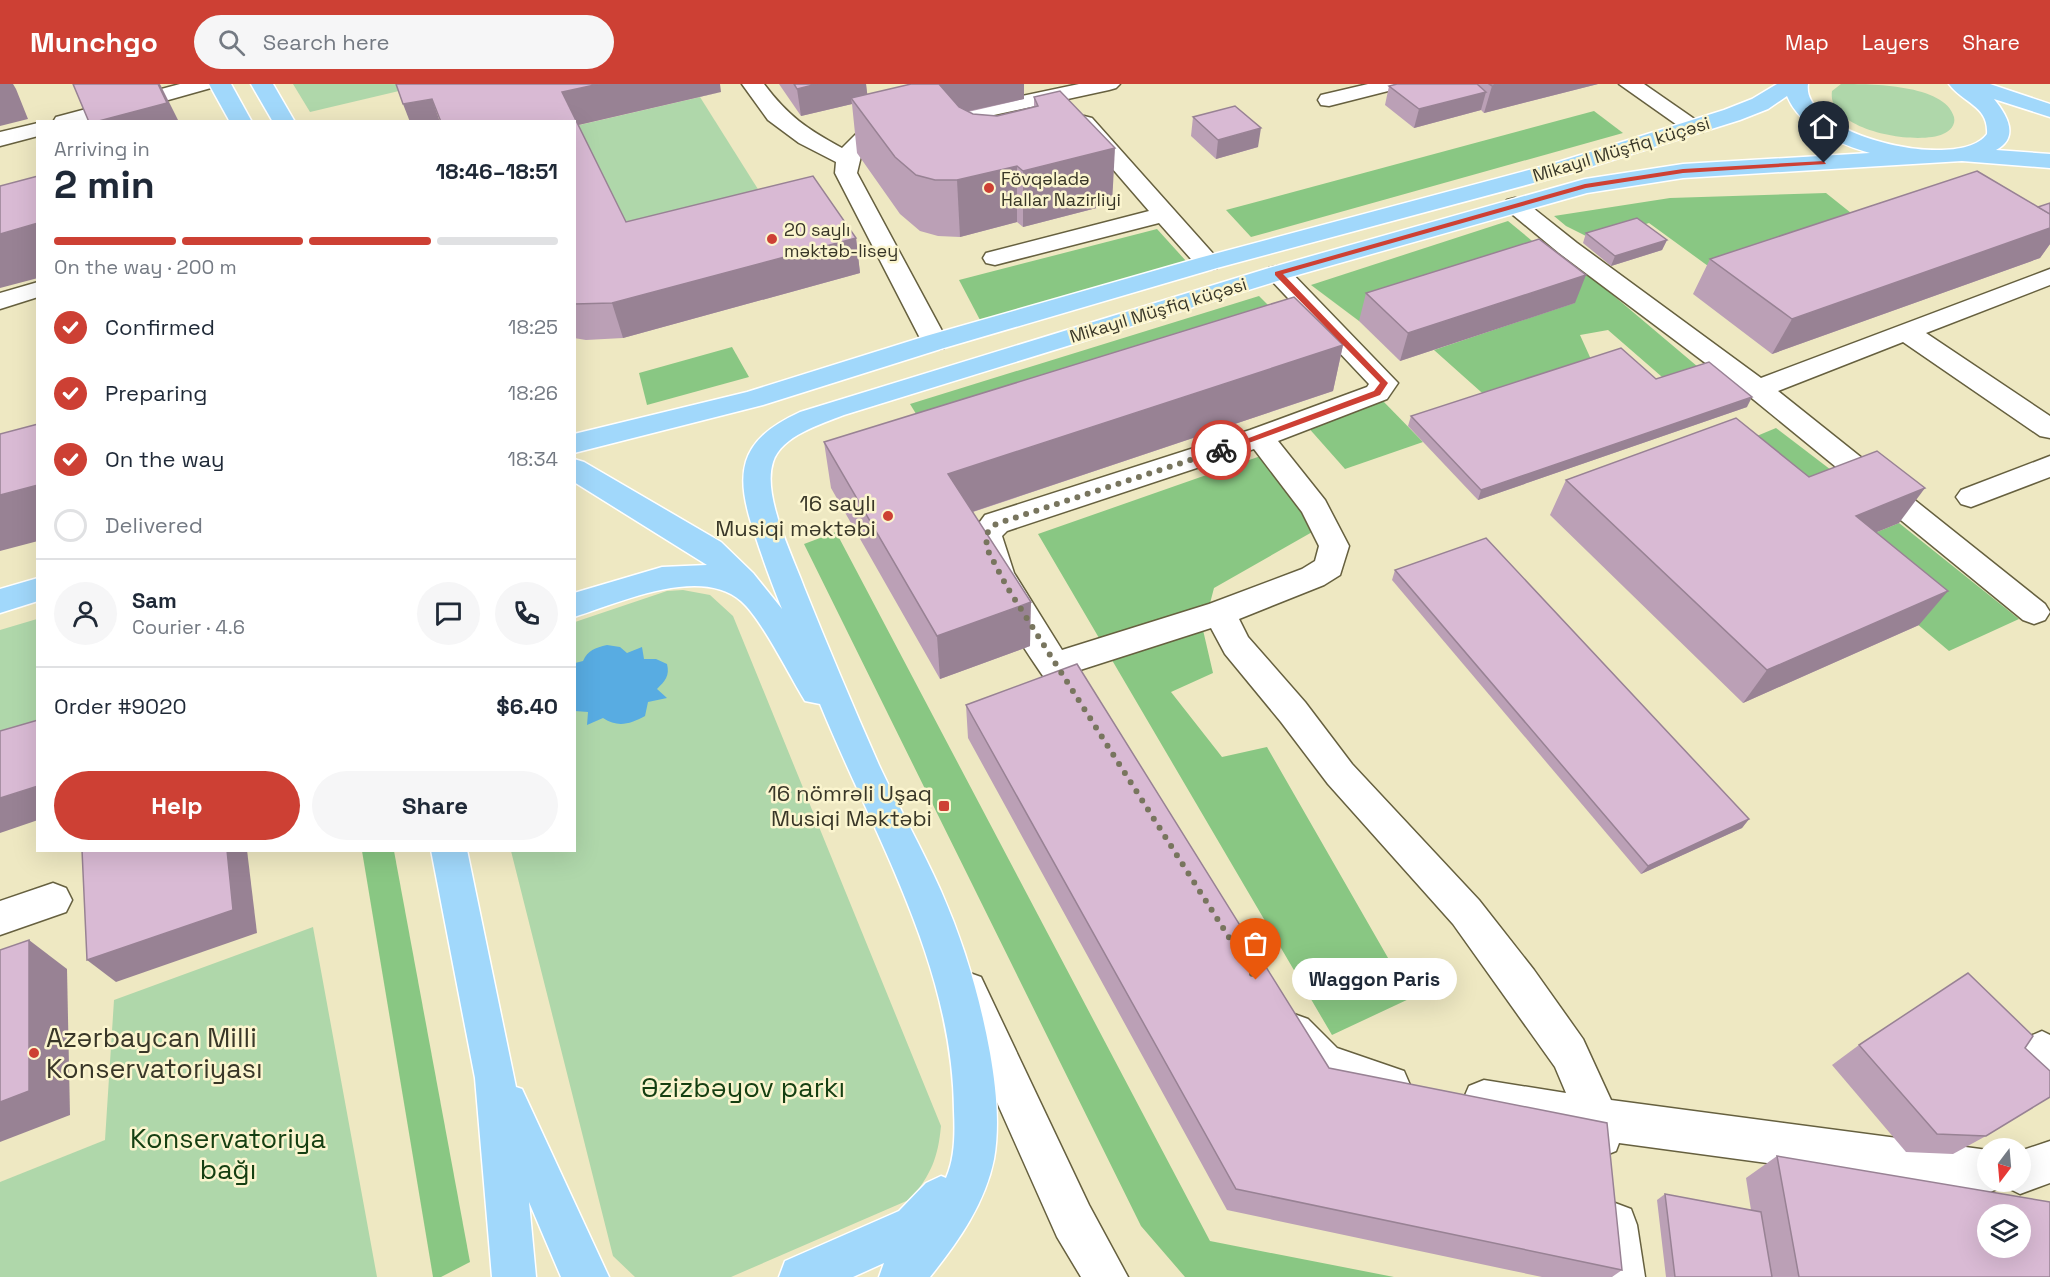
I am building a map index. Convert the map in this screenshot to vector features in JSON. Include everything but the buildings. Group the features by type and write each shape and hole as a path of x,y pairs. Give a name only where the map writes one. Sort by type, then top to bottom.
{"main road":[{"path":"220,84 239,120"},
{"path":"262,84 283,120"},
{"name":"Mikayıl Müşfiq küçəsi","path":"576,463 618,451 753,399 935,342 1208,263 1563,168 1695,127 1760,104 1792,84"},
{"path":"1797,84 1799,101 1809,113 1840,134 1882,149 1949,155 2006,156 2050,161"},
{"path":"1949,155 1989,145 1999,132 2000,122 1987,102 1960,84"},
{"path":"1967,84 2050,111"},
{"name":"Mikayıl Müşfiq küçəsi","path":"862,765 769,533 756,488 756,472 760,457 770,443 804,421 877,396 1278,273 1585,186 1683,171 1949,155"},
{"path":"576,464 710,550 741,577 756,594 862,765 931,913 959,1004 969,1056 976,1125 973,1159 966,1182 950,1211 901,1277"},
{"path":"576,604 656,581 693,575 729,582 756,594"},
{"path":"0,600 36,590"},
{"path":"449,852 495,1078 514,1277"},
{"path":"495,1078 578,1263 587,1277"},
{"path":"801,1277 915,1227 936,1206 947,1189 960,1165 976,1125"}],"street":[{"path":"71,120 204,84"},
{"path":"753,84 776,115 807,138 846,159"},
{"path":"935,342 846,173 846,159 851,147 867,136 1059,89 1109,84"},
{"path":"1329,100 1393,84"},
{"path":"1630,84 1695,127"},
{"path":"1059,89 1066,104 1208,263"},
{"path":"0,140 36,130"},
{"path":"1515,205 1568,248 1758,389 2034,612"},
{"path":"996,258 1165,214"},
{"path":"1101,736 1007,587 987,549 986,534 996,524 1260,437 1377,393 1384,383 1278,273"},
{"path":"1758,389 2050,276"},
{"path":"0,301 36,290"},
{"path":"1906,332 2050,429"},
{"path":"1056,665 1220,613 1313,576 1329,567 1334,546 1315,507 1260,437"},
{"path":"1971,497 2050,466"},
{"path":"1220,613 1236,645 1293,712 1340,774 1466,912 1569,1053 1598,1119 1623,1277"},
{"path":"0,918 53,900"},
{"path":"931,913 1073,1221 1106,1277"},
{"path":"1275,1010 1323,1062 1372,1082 1598,1119 1977,1171"},
{"path":"2031,1169 2050,1162"}],"green space":[{"path":"293,84 396,84 399,91 310,112"},
{"path":"1841,84 1887,86 1922,92 1937,98 1948,106 1954,117 1953,125 1946,133 1930,137 1913,138 1875,132 1843,116 1834,105 1832,91"},
{"path":"700,97 778,221 636,257 576,126"},
{"path":"1594,111 1623,133 1251,237 1226,210"},
{"path":"1826,193 1876,233 1730,282 1649,223 1594,240 1566,226 1554,216 1670,198"},
{"path":"1508,221 1554,259 1359,321 1311,285"},
{"path":"1157,229 1186,261 980,320 959,280"},
{"path":"1582,269 1704,372 1669,383 1608,330 1580,335 1594,366 1490,400 1434,350 1574,303 1545,279"},
{"path":"1259,296 1293,330 940,453 910,404"},
{"path":"732,347 749,377 647,405 639,373"},
{"path":"1382,400 1423,442 1345,469 1306,425"},
{"path":"1776,428 1852,486 1786,512 1716,453"},
{"path":"1278,450 1328,523 1214,588 1203,630 1213,673 1171,692 1222,757 1267,747 1411,998 1332,1035 1038,534"},
{"path":"1899,523 2019,619 1949,651 1831,551"},
{"path":"836,532 1210,1241 1394,1277 1185,1277 1141,1226 804,544"},
{"name":"Əzizbəyov parkı","path":"683,590 710,595 733,616 941,1126 932,1165 924,1182 911,1199 731,1277 635,1277 613,1256 511,852 576,852 576,622 667,591"},
{"path":"36,619 36,722 0,733 0,630"},
{"path":"362,852 394,852 470,1262 441,1277 433,1277"},
{"name":"Konservatoriya bağı","path":"313,927 377,1277 0,1277 0,1182 105,1140 114,1000"}],"water":[{"path":"607,645 620,647 627,653 642,647 644,659 656,659 667,664 666,678 657,689 667,698 648,702 645,716 634,721 619,724 603,718 587,725 588,712 576,711 576,663 583,661 587,654"}],"way so far":[{"path":"1221,450 996,524 986,534 987,549 1007,587 1256,980"}],"place":[{"name":"Fövqəladə Hallar Nazirliyi","path":"989,188"},
{"name":"20 saylı məktəb-lisey","path":"772,239"},
{"name":"16 saylı Musiqi məktəbi","path":"888,516"},
{"name":"16 nömrəli Uşaq Musiqi Məktəbi","path":"944,806"},
{"name":"Waggon Paris","path":"1256,980"},
{"name":"Azərbaycan Milli Konservatoriyası","path":"34,1053"}],"route":[{"path":"1221,450 1377,393 1384,383 1278,273 1585,186 1683,171 1824,163"}]}
